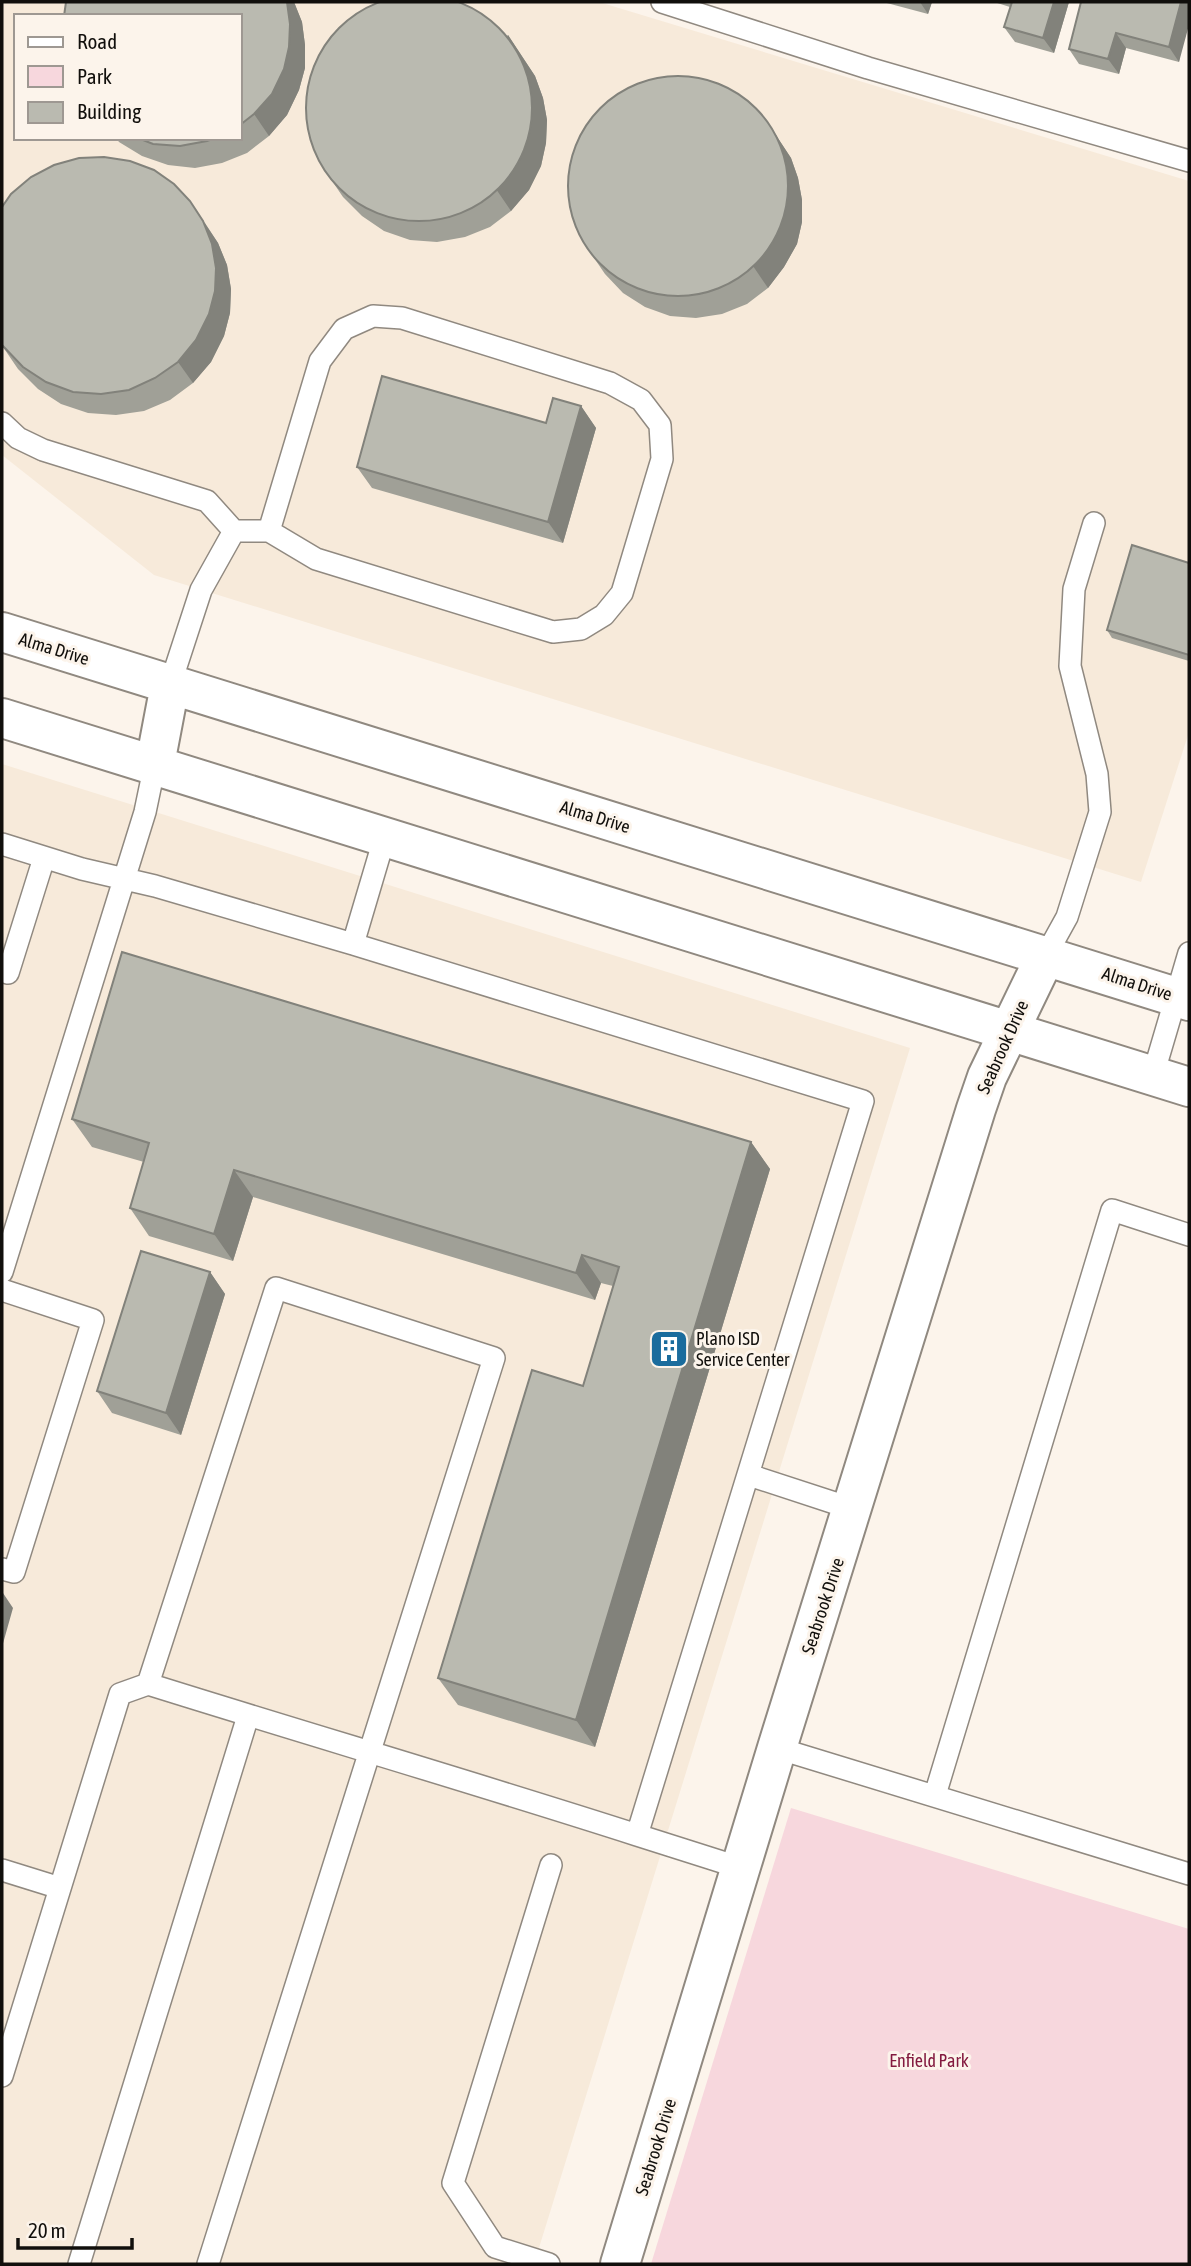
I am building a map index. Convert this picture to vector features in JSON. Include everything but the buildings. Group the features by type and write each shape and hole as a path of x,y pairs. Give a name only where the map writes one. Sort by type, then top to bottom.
{"main road":[{"name":"Alma Drive","path":"2,632 1183,999"},
{"path":"155,764 170,685"},
{"path":"2,718 1189,1087"},
{"name":"Seabrook Drive","path":"620,2264 777,1748 980,1098 987,1077 1046,955"}],"lane":[{"path":"662,2 868,68 1189,160"},
{"path":"2,424 18,438 43,450 207,502 234,531 269,531 316,559 553,632 581,629 604,615 622,593 662,459 660,425 641,400 610,383 402,318 373,316 344,329 320,361 269,531"},
{"path":"1046,955 1067,917 1100,812 1097,774 1070,666 1074,589 1094,523"},
{"path":"170,685 201,590 234,531"},
{"path":"2,1272 145,812 155,764"},
{"path":"353,944 386,836"},
{"path":"2,844 353,944 863,1101 637,1835"},
{"path":"2,971 8,973 44,858"},
{"path":"1153,1075 1183,999 1189,954"},
{"path":"935,1795 1112,1210 1189,1235"},
{"path":"148,1684 276,1288 494,1358 208,2264"},
{"path":"2,1290 93,1320 14,1572 2,1569"},
{"path":"749,1475 853,1509"},
{"path":"2,2076 120,1694 148,1684 741,1868"},
{"path":"79,2264 248,1716"},
{"path":"777,1748 1189,1874"},
{"path":"550,2264 495,2247 453,2183 551,1865"},
{"path":"2,1870 60,1888"}],"shaded area":[{"path":"2,2 599,2 1189,181 1189,732 1141,882 154,575 2,455"},
{"path":"2,764 910,1048 534,2264 2,2264"}],"green space":[{"name":"Enfield Park","path":"791,1808 1189,1929 1189,2264 651,2264"}],"place":[{"name":"Plano ISD Service Center","path":"669,1349"}]}
